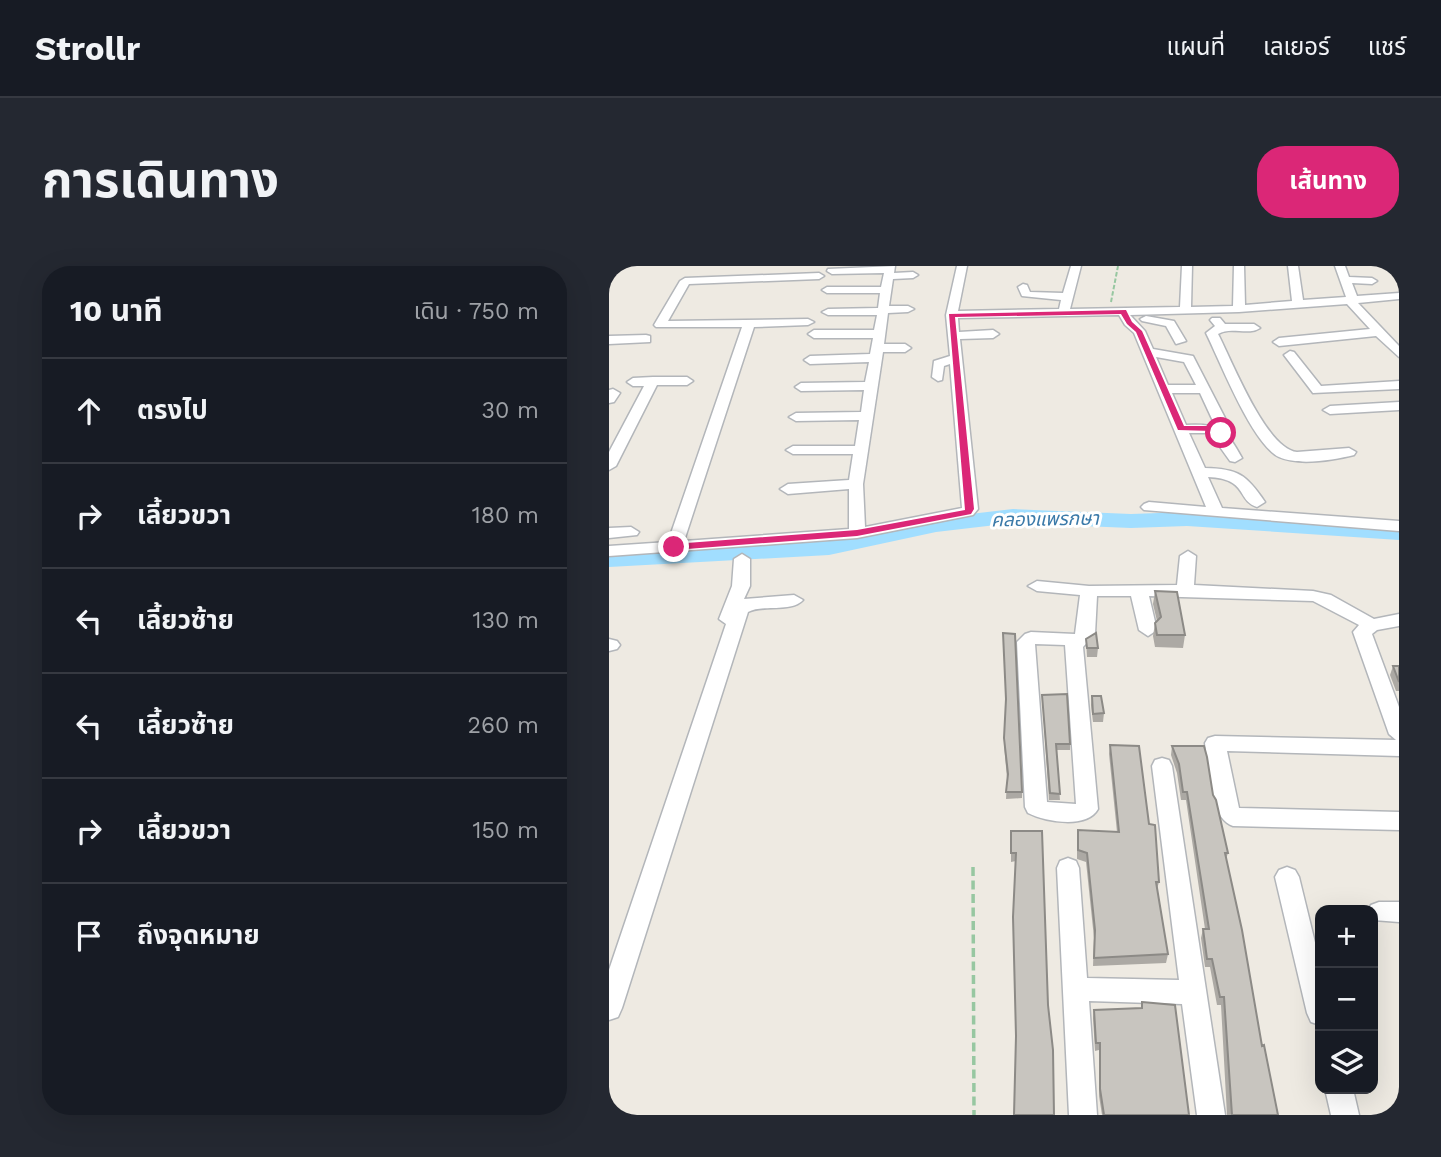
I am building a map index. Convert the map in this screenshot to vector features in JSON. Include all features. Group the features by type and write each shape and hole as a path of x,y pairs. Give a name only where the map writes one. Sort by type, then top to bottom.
{"street":[{"path":"609,551 857,533 970,509 952,316 962,266"},
{"path":"1062,313 1076,266"},
{"path":"1185,310 1187,266"},
{"path":"1239,266 1240,309"},
{"path":"1293,266 1299,303"},
{"path":"1340,266 1353,300 1352,304 1399,353"},
{"path":"832,271 888,276 913,275"},
{"path":"808,322 660,325 685,281 819,276"},
{"path":"827,290 888,276"},
{"path":"857,533 856,484 888,276"},
{"path":"1345,281 1372,281"},
{"path":"1023,287 1026,294 1030,295 1067,297"},
{"path":"952,316 1240,309 1399,296"},
{"path":"828,312 908,309"},
{"path":"1209,310 1222,327"},
{"path":"1027,321 1106,321 1118,312"},
{"path":"1118,312 1170,323 1180,341"},
{"path":"1118,312 1139,331 1216,512"},
{"path":"674,547 749,323"},
{"path":"1254,328 1222,327 1213,333 1254,419 1279,452 1291,456 1349,452"},
{"path":"1345,327 1374,329"},
{"path":"1279,342 1374,329"},
{"path":"814,334 877,347 905,348"},
{"path":"953,336 993,334"},
{"path":"609,340 646,339"},
{"path":"810,360 877,347"},
{"path":"1148,352 1189,359 1218,418"},
{"path":"1290,355 1318,390 1399,385"},
{"path":"938,377 938,364 955,358"},
{"path":"609,466 653,381"},
{"path":"633,382 687,381"},
{"path":"801,387 871,386"},
{"path":"1164,389 1205,389"},
{"path":"1330,411 1399,406"},
{"path":"796,417 866,416"},
{"path":"1181,429 1215,429 1221,433 1235,458"},
{"path":"793,450 861,450"},
{"path":"1198,472 1225,473 1242,479 1257,502"},
{"path":"788,489 856,484"},
{"path":"1149,507 1399,526"},
{"path":"609,533 631,532"},
{"path":"1185,591 1188,556"},
{"path":"730,637 726,626 741,586 742,559"},
{"path":"1037,586 1089,592 1185,591 1313,596 1372,625"},
{"path":"1139,591 1148,630"},
{"path":"1077,640 1074,654 1087,809 1081,813 1042,810 1036,807 1035,801 1026,642 1031,638 1077,640 1086,634 1089,592"},
{"path":"609,1008 740,609 758,601 794,600"},
{"path":"1397,722 1362,632 1372,625 1399,620"},
{"path":"1399,748 1215,743 1226,808 1233,817 1399,821"},
{"path":"1162,766 1211,1115"},
{"path":"1067,868 1083,1115"},
{"path":"1287,877 1315,992"},
{"path":"1076,989 1193,992"},
{"path":"1340,1094 1345,1115"}],"path":[{"path":"1118,266 1118,312"},
{"path":"973,867 974,1115"}],"building":[{"path":"1155,591 1177,592 1185,635 1157,635 1155,623 1161,617"},
{"path":"1003,633 1015,634 1022,792 1006,792 1008,774 1004,738 1006,699"},
{"path":"1096,633 1098,648 1087,648 1086,639"},
{"path":"1393,666 1399,666 1399,682"},
{"path":"1067,694 1070,744 1056,744 1060,794 1050,793 1042,695"},
{"path":"1092,696 1101,696 1104,713 1093,714"},
{"path":"1110,745 1139,746 1149,824 1155,825 1159,882 1156,882 1168,954 1094,958 1095,930 1087,853 1078,850 1078,830 1119,832"},
{"path":"1172,746 1204,746 1228,853 1225,853 1278,1115 1232,1115 1224,997 1220,997 1212,959 1207,959 1203,929 1209,929 1187,792 1183,792 1179,764"},
{"path":"1011,831 1042,831 1054,1115 1014,1115 1016,1036 1013,917 1016,853 1011,853"},
{"path":"1142,1002 1175,1005 1189,1115 1104,1115 1100,1089 1100,1043 1096,1043 1094,1010 1142,1008"}],"waterway":[{"name":"คลองแพรกษา","path":"609,560 829,548 936,525 1013,516 1131,521 1187,519 1399,533"}],"route":[{"path":"674,547 857,533 968,512 970,509 952,316 1123,312 1129,323 1139,331 1181,429 1215,429 1221,433"}]}
